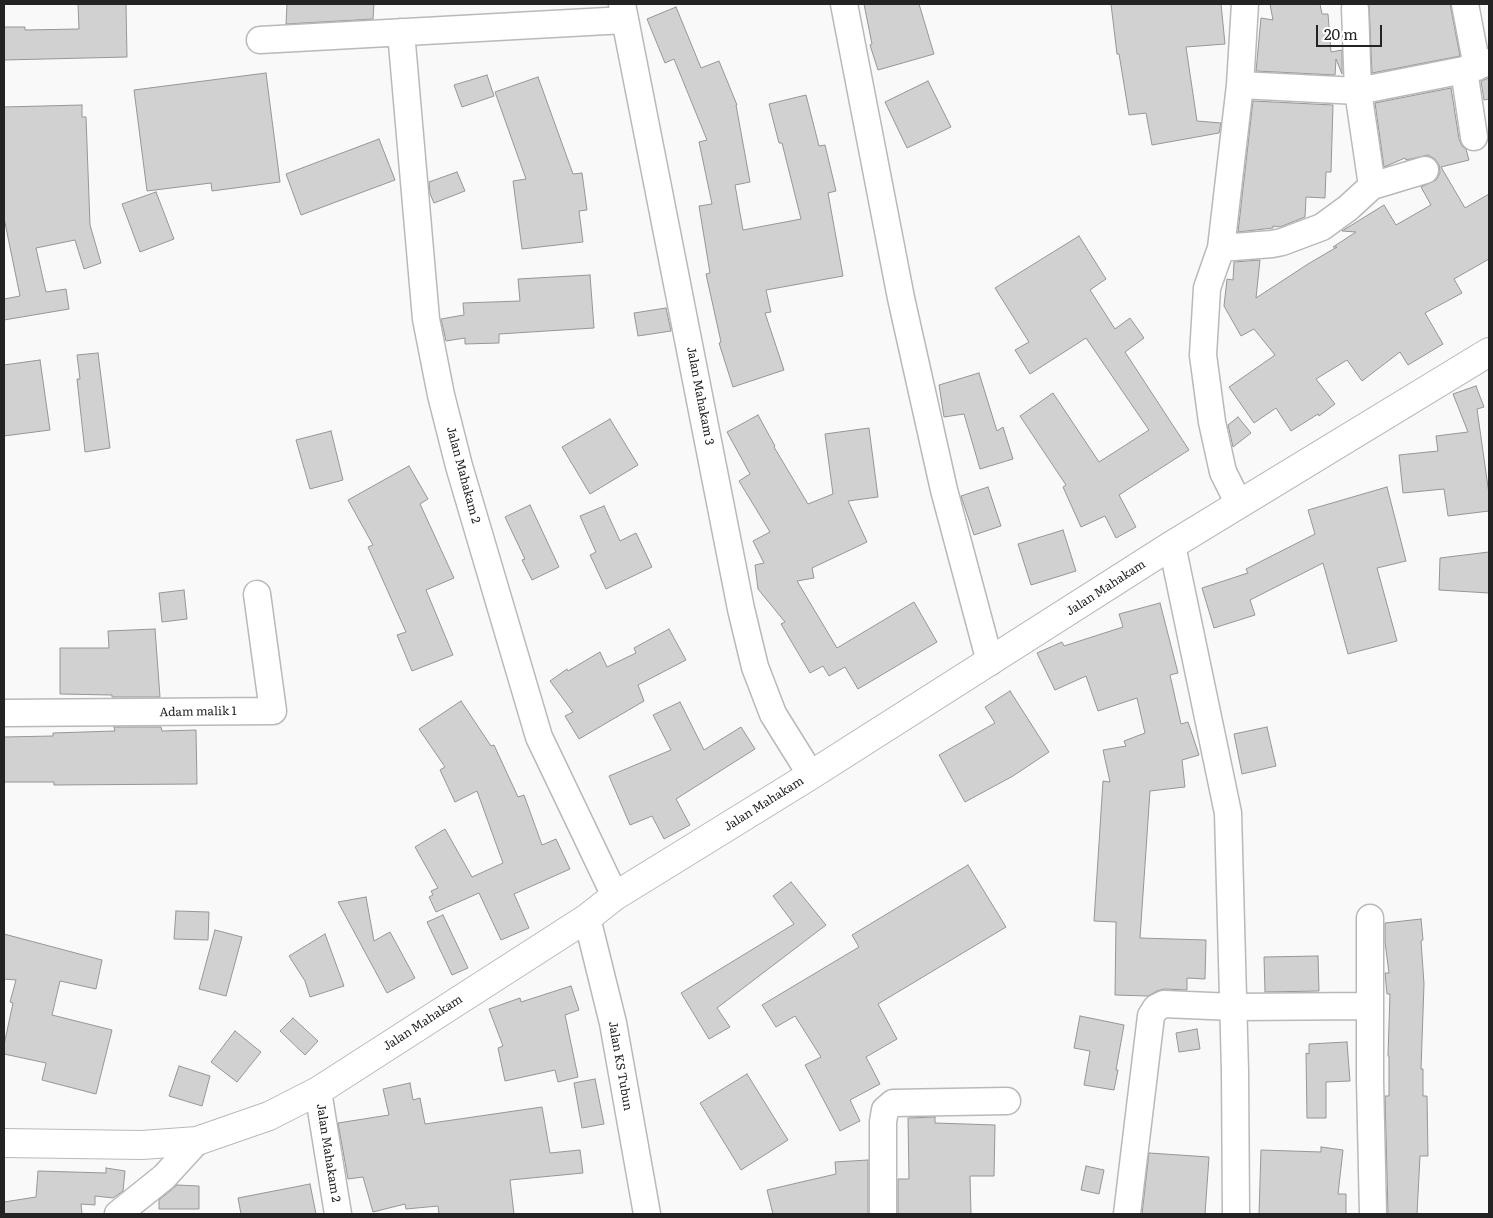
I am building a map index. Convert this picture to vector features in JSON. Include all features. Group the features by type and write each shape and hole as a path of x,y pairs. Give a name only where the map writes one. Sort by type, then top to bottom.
{"street":[{"path":"844,4 899,288 944,490 990,662"},
{"path":"1240,504 1223,472 1212,422 1203,355 1207,288 1221,248 1240,85 1245,4"},
{"path":"1465,4 1477,66 1474,137"},
{"path":"1355,8 1358,91 1372,186"},
{"path":"260,40 402,32 624,12"},
{"name":"Jalan Mahakam 3","path":"624,12 754,667 773,714 811,775"},
{"name":"Jalan Mahakam 2","path":"402,32 426,319 441,395 459,466 539,737 615,896"},
{"path":"1240,85 1358,91 1477,66"},
{"path":"1221,248 1272,244 1322,227 1348,208 1372,186 1425,170"},
{"name":"Jalan Mahakam","path":"4,1143 142,1145 197,1141 269,1116 318,1091 587,918 615,896 811,775 1172,545 1489,352"},
{"path":"1172,545 1228,813 1236,1214"},
{"name":"Adam malik 1","path":"4,714 273,711 257,594"},
{"name":"Jalan KS Tubun","path":"587,918 613,1023 647,1214"},
{"path":"1370,918 1370,1090 1373,1214"},
{"path":"1127,1214 1151,1016 1156,1008 1164,1004 1233,1007 1370,1006"},
{"name":"Jalan Mahakam 2","path":"318,1091 338,1214"},
{"path":"882,1214 883,1122 885,1110 893,1103 1007,1101"},
{"path":"118,1214 164,1178 197,1141"}],"building":[{"path":"78,4 126,4 127,57 4,60 4,27 25,27 25,30 79,29"},
{"path":"287,4 374,4 373,19 286,24"},
{"path":"864,4 919,4 934,54 878,70 870,45 872,44"},
{"path":"1111,4 1221,4 1225,44 1186,47 1197,121 1221,123 1219,133 1152,145 1146,113 1129,115 1119,54 1117,54"},
{"path":"1270,4 1320,4 1322,14 1328,14 1331,52 1342,50 1342,74 1336,59 1335,75 1256,71 1261,18 1273,20"},
{"path":"1369,4 1450,4 1460,56 1372,73"},
{"path":"676,7 701,68 719,61 737,105 750,182 735,185 743,230 801,219 782,143 779,143 769,104 806,95 819,146 825,145 836,191 828,193 843,276 766,290 771,312 765,313 784,370 733,387 719,343 721,342 706,274 710,273 699,206 712,204 699,142 707,140 674,59 665,63 647,19"},
{"path":"266,73 280,182 212,191 211,183 147,191 134,90"},
{"path":"487,75 494,96 462,107 454,85"},
{"path":"538,77 573,174 582,173 587,210 579,211 583,242 522,249 513,181 526,179 495,92"},
{"path":"1489,78 1489,99 1484,100 1481,81"},
{"path":"928,81 951,127 907,148 885,102"},
{"path":"1451,88 1459,139 1462,146 1466,149 1469,160 1441,167 1465,208 1489,194 1489,259 1454,279 1462,293 1425,313 1443,344 1408,365 1400,352 1362,381 1347,360 1316,379 1335,404 1319,416 1318,414 1291,431 1276,408 1254,423 1229,387 1275,355 1254,329 1241,336 1224,306 1227,279 1233,280 1234,262 1260,260 1256,298 1337,247 1333,247 1356,232 1342,231 1384,205 1396,225 1431,205 1421,187 1436,180 1440,173 1439,165 1435,159 1428,155 1406,160 1405,158 1384,167 1375,103"},
{"path":"1253,101 1333,105 1331,172 1326,172 1325,198 1306,197 1305,217 1280,227 1273,226 1273,228 1238,232"},
{"path":"82,105 82,117 86,117 90,225 101,263 84,269 75,240 36,248 46,292 66,289 69,309 4,320 4,299 20,296 4,218 4,107"},
{"path":"379,139 395,180 301,215 286,174"},
{"path":"457,172 465,191 434,203 430,194 429,182"},
{"path":"156,192 174,239 140,252 122,204"},
{"path":"1079,236 1106,279 1090,290 1115,329 1130,318 1144,338 1125,352 1189,450 1119,495 1136,527 1116,538 1105,516 1081,527 1063,487 1066,485 1020,416 1053,393 1099,462 1149,430 1086,338 1030,374 1015,350 1029,342 995,288"},
{"path":"590,275 594,328 499,334 499,343 465,344 465,338 446,341 441,319 464,315 463,303 520,301 518,279"},
{"path":"666,308 671,331 638,336 634,313"},
{"path":"98,353 110,448 85,452 77,379 80,379 77,355"},
{"path":"40,360 50,430 4,436 4,365"},
{"path":"979,373 997,431 1003,427 1013,459 980,469 964,414 944,417 939,385"},
{"path":"1476,386 1484,407 1477,409 1489,494 1489,511 1448,516 1444,489 1403,493 1399,455 1438,451 1436,436 1468,432 1453,394"},
{"path":"758,415 774,447 808,504 833,494 825,434 869,428 878,497 848,501 867,542 812,568 814,578 797,581 837,648 914,602 937,642 858,689 845,667 829,676 823,666 810,673 781,624 785,622 758,589 755,565 764,563 753,541 770,532 739,481 750,474 727,432"},
{"path":"1238,417 1251,433 1233,447 1228,425"},
{"path":"610,419 638,465 590,494 562,447"},
{"path":"331,431 343,480 310,489 296,440"},
{"path":"409,466 428,499 420,504 454,578 426,590 453,655 412,671 397,635 406,632 368,547 373,545 348,500"},
{"path":"988,487 1001,526 974,535 961,496"},
{"path":"1387,487 1406,561 1377,568 1397,641 1348,654 1323,563 1250,600 1255,615 1214,628 1202,588 1248,573 1246,569 1315,534 1308,510"},
{"path":"530,505 559,567 532,580 522,560 525,559 505,517"},
{"path":"604,506 620,541 636,533 652,567 606,589 590,555 596,552 580,516"},
{"path":"1063,530 1076,571 1031,585 1018,544"},
{"path":"1489,552 1489,593 1439,590 1440,558"},
{"path":"184,590 187,619 162,622 159,593"},
{"path":"1160,603 1178,673 1170,675 1181,724 1188,722 1199,755 1182,760 1185,787 1150,791 1140,938 1206,940 1205,979 1187,978 1187,990 1164,989 1148,996 1115,995 1116,922 1094,921 1103,781 1110,782 1103,750 1126,746 1124,741 1145,733 1137,698 1098,711 1086,676 1055,690 1037,653 1062,642 1064,646 1123,627 1119,614"},
{"path":"155,629 160,697 60,694 60,648 109,648 108,631"},
{"path":"669,629 686,660 638,685 644,701 579,739 565,716 573,712 550,681 567,669 568,671 600,652 607,667 636,653 634,648"},
{"path":"1010,691 1049,752 1013,776 965,802 939,755 995,723 985,707"},
{"path":"461,701 491,746 494,745 518,797 524,795 542,845 556,839 570,869 514,894 529,928 501,940 479,893 436,912 429,897 433,895 431,891 438,888 415,847 445,829 472,877 503,863 477,791 455,802 440,770 445,767 419,729"},
{"path":"680,702 704,750 741,727 755,749 676,799 690,825 664,839 652,816 630,825 609,776 671,750 653,715"},
{"path":"114,727 161,727 162,731 196,730 197,784 54,785 54,782 4,782 4,737 53,736 53,733 115,731"},
{"path":"1267,727 1276,766 1242,774 1234,734"},
{"path":"968,865 1006,927 878,1004 897,1039 866,1057 880,1084 850,1100 860,1121 840,1131 805,1065 821,1057 795,1016 776,1027 762,1005 859,947 852,935"},
{"path":"791,882 826,925 717,1008 730,1027 709,1039 681,993 794,924 773,896"},
{"path":"366,897 374,941 390,932 415,978 387,993 338,902"},
{"path":"176,911 209,912 208,940 174,939"},
{"path":"443,915 468,968 452,975 427,922"},
{"path":"1421,919 1424,984 1421,1069 1423,1069 1423,1096 1427,1096 1428,1156 1420,1156 1417,1214 1388,1214 1385,1096 1389,1096 1390,994 1387,994 1385,973 1389,973 1385,942 1385,923"},
{"path":"215,930 242,937 226,996 199,989"},
{"path":"4,934 102,960 96,989 60,981 52,1015 112,1030 96,1094 42,1080 46,1063 4,1054 4,1045 13,1003 10,1002 16,980 4,979"},
{"path":"325,934 344,986 310,997 305,981 289,956"},
{"path":"1318,956 1319,991 1265,992 1264,957"},
{"path":"571,986 579,1010 565,1015 578,1077 558,1082 555,1070 505,1081 498,1048 503,1046 489,1009 520,998 521,1002"},
{"path":"1080,1016 1124,1025 1114,1090 1084,1085 1090,1051 1074,1048"},
{"path":"293,1018 318,1041 305,1055 280,1031"},
{"path":"1197,1029 1200,1049 1179,1052 1176,1033"},
{"path":"235,1031 261,1052 237,1082 211,1062"},
{"path":"1347,1042 1350,1081 1326,1082 1326,1118 1307,1118 1306,1053 1309,1054 1309,1044"},
{"path":"179,1066 210,1076 202,1106 169,1096"},
{"path":"747,1074 788,1140 741,1170 700,1103"},
{"path":"595,1079 604,1124 582,1128 574,1083"},
{"path":"410,1083 413,1100 420,1098 425,1124 542,1107 550,1153 580,1150 583,1173 510,1180 514,1214 439,1214 438,1206 406,1209 405,1204 373,1212 363,1177 348,1179 338,1123 389,1115 383,1089"},
{"path":"935,1117 935,1123 995,1125 994,1176 970,1176 971,1214 898,1214 898,1179 909,1179 908,1118"},
{"path":"1321,1147 1343,1150 1338,1194 1346,1194 1346,1214 1259,1214 1261,1150 1321,1152"},
{"path":"1149,1153 1209,1157 1205,1214 1142,1214"},
{"path":"868,1160 868,1214 773,1214 767,1190 836,1174 835,1162"},
{"path":"1086,1166 1104,1170 1099,1194 1081,1190"},
{"path":"106,1168 125,1171 123,1191 113,1198 95,1196 95,1205 81,1204 82,1214 4,1214 4,1202 36,1197 38,1171 106,1173"},
{"path":"310,1184 316,1214 241,1214 238,1198"},
{"path":"177,1185 199,1186 199,1209 159,1209 159,1200"}]}
